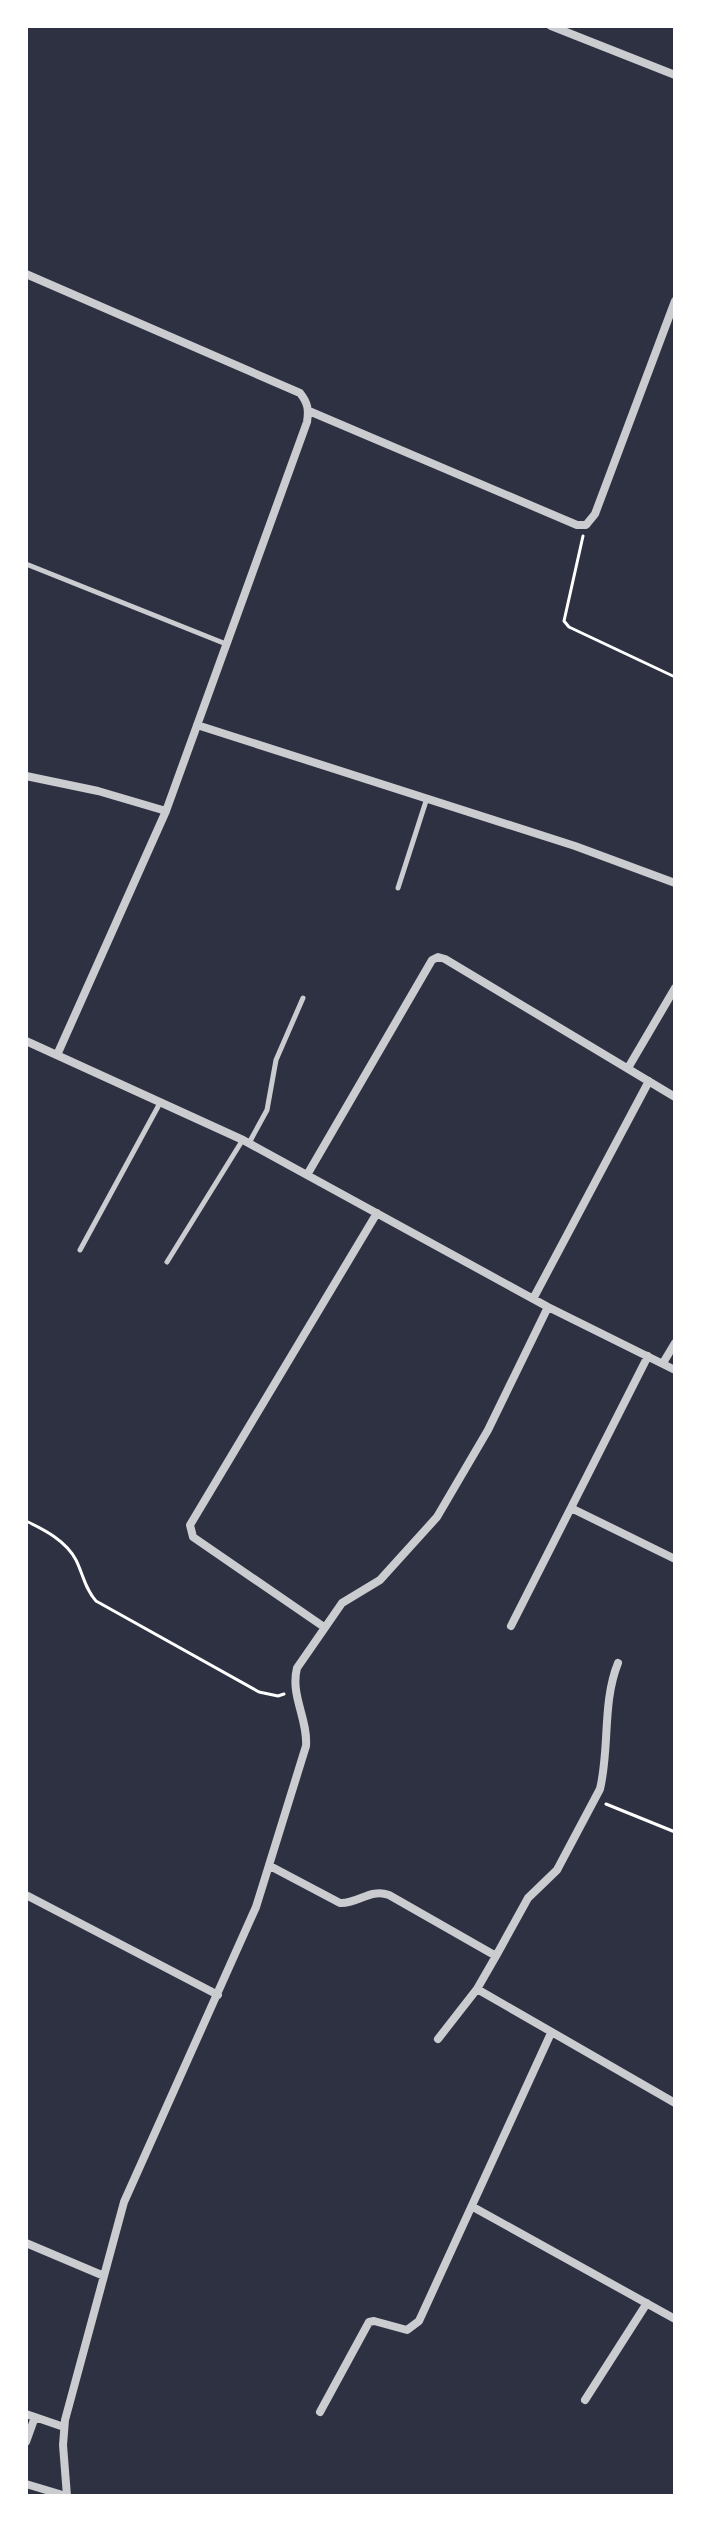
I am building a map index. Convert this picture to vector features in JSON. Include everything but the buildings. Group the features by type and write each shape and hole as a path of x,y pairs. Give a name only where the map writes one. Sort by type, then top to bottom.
{"street":[{"path":"551,26 675,75"},
{"path":"26,274 300,393 307,401 309,411 166,811 57,1055"},
{"path":"309,411 577,525 586,525 595,514 675,301"},
{"path":"197,725 575,846 675,883"},
{"path":"26,776 98,791 166,811"},
{"path":"307,1175 432,960 438,957 675,1097"},
{"path":"628,1068 675,988"},
{"path":"26,1041 246,1141 533,1299 675,1370"},
{"path":"533,1299 649,1081"},
{"path":"324,1627 193,1537 190,1525 377,1213"},
{"path":"26,2484 66,2496 64,2427 134,2176 246,1934 306,1746 305,1723 295,1690 297,1668 342,1603 380,1580 437,1517 488,1430 548,1307"},
{"path":"663,1363 675,1343"},
{"path":"511,1626 648,1356"},
{"path":"571,1508 675,1559"},
{"path":"438,2039 477,1989 528,1898 557,1870 595,1800 603,1775 609,1695 618,1663"},
{"path":"270,1866 340,1903 346,1904 374,1892 389,1895 496,1956"},
{"path":"26,1895 218,1995"},
{"path":"477,1989 675,2103"},
{"path":"320,2412 369,2322 407,2330 419,2321 551,2033"},
{"path":"473,2207 675,2319"},
{"path":"26,2243 104,2276"},
{"path":"585,2400 647,2303"},
{"path":"26,2442 31,2415 64,2427"}],"lane":[{"path":"26,564 226,644"},
{"path":"398,888 427,798"},
{"path":"167,1262 267,1110 276,1060 303,998"},
{"path":"80,1250 161,1102"}],"path":[{"path":"586,525 564,621 569,627 675,677"},
{"path":"26,1521 61,1543 75,1557 89,1593 96,1601 259,1692 278,1696 295,1690"},
{"path":"595,1800 675,1832"}]}
